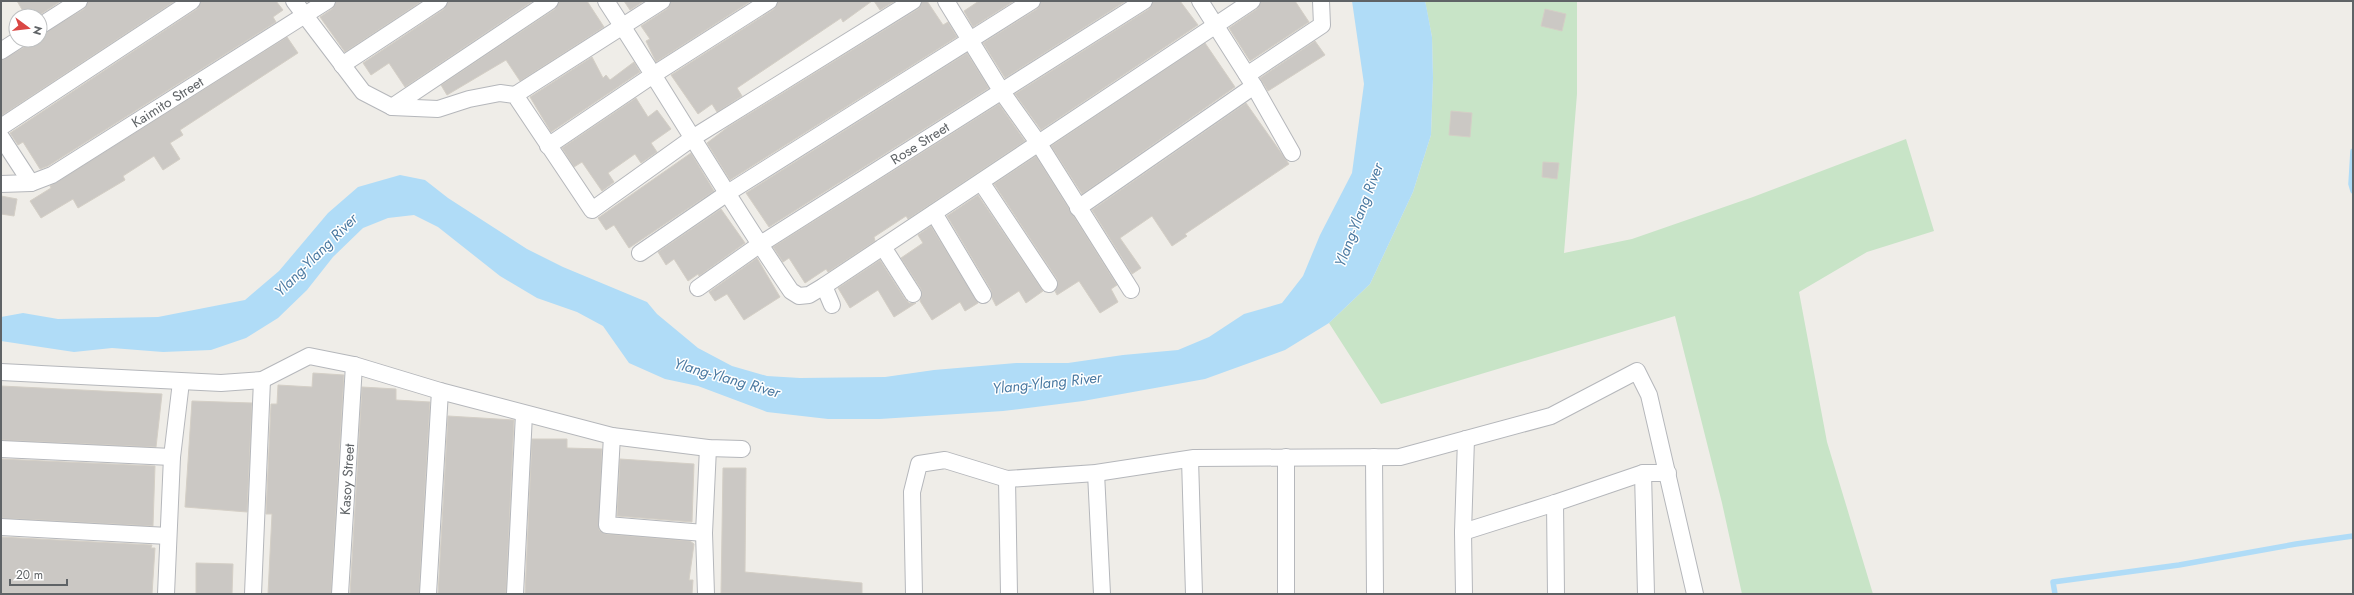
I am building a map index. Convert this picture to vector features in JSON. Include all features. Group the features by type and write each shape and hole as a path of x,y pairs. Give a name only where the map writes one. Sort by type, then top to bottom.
{"street":[{"path":"48,21 79,1"},
{"path":"1,127 192,1"},
{"path":"294,1 363,92 392,107 438,109 469,99 500,92 515,95 662,1"},
{"name":"Kaimito Street","path":"1,184 31,183 58,171 327,1"},
{"path":"342,65 439,1"},
{"path":"392,107 550,1"},
{"path":"606,1 623,26 652,75 694,137 726,194 791,291 799,296 809,295 824,286 1252,1"},
{"path":"548,146 652,75 769,1"},
{"path":"515,95 592,210 694,137 913,1"},
{"path":"946,1 1002,92 1038,144 1131,290"},
{"path":"640,253 726,194 972,41 1032,1"},
{"name":"Rose Street","path":"698,288 759,244 1144,1"},
{"path":"1200,1 1214,26 1250,79 1292,153"},
{"path":"1078,208 1250,79 1253,71 1322,25 1321,1"},
{"path":"1,137 31,183"},
{"path":"981,182 1049,284"},
{"path":"934,213 983,295"},
{"path":"883,247 913,294"},
{"path":"824,286 832,305"},
{"path":"1,372 221,383 262,380 309,356 354,365 440,391 612,436 708,448 742,449"},
{"name":"Kasoy Street","path":"340,594 354,365"},
{"path":"914,594 912,492 919,464 945,460 1007,479 1096,473 1190,459 1400,457 1551,416 1637,371 1649,396 1695,594"},
{"path":"253,594 262,380"},
{"path":"166,594 172,457 181,382"},
{"path":"428,594 440,391"},
{"path":"515,594 524,414"},
{"path":"612,436 607,525 704,533"},
{"path":"1464,594 1463,532 1466,439"},
{"path":"706,594 704,533 708,448"},
{"path":"1,449 172,457"},
{"path":"1286,457 1286,594"},
{"path":"1374,457 1375,594"},
{"path":"1190,459 1194,594"},
{"path":"1096,473 1102,594"},
{"path":"1463,532 1555,504 1644,473 1668,473"},
{"path":"1644,473 1646,594"},
{"path":"1007,479 1009,594"},
{"path":"1555,504 1556,594"},
{"path":"1,527 168,536"}],"green space":[{"path":"1425,1 1577,1 1577,94 1564,253 1632,239 1753,197 1906,139 1934,231 1867,252 1799,292 1827,442 1873,594 1742,594 1722,503 1675,316 1381,404 1329,323 1370,284 1413,192 1431,135 1433,78 1432,37"}],"water":[{"name":"Ylang-Ylang River","path":"1352,1 1425,1 1432,37 1433,78 1431,135 1413,192 1370,284 1329,323 1285,350 1205,379 1083,401 1003,411 880,419 828,419 767,412 698,386 665,379 629,363 603,326 577,312 537,298 500,276 438,227 414,215 388,218 363,228 333,257 307,290 278,318 246,338 211,350 163,352 112,348 74,352 1,341 1,317 23,313 58,319 158,317 245,300 279,271 328,213 358,187 400,175 425,180 448,198 527,249 563,267 647,302 657,314 698,348 732,366 767,376 800,378 885,377 934,370 1016,363 1068,363 1123,355 1178,350 1209,337 1244,314 1282,303 1303,276 1320,235 1352,173 1364,84"}],"building":[{"path":"17,1 61,1 48,9 48,8 21,8"},
{"path":"88,1 175,1 1,116 1,60 23,48 48,48 48,30 84,9"},
{"path":"201,1 276,1 283,10 273,17 276,22 48,166 40,169 23,142 18,145 10,133 197,9"},
{"path":"336,1 422,1 345,52 320,17 332,9"},
{"path":"448,1 533,1 405,87 389,63 371,75 363,63 444,9"},
{"path":"559,1 587,1 604,27 520,81 506,60 447,95 441,85 555,9"},
{"path":"624,1 644,1 630,10"},
{"path":"671,1 751,1 656,62 646,41 650,39 641,26 667,9"},
{"path":"778,1 872,1 843,22 841,18 737,88 742,96 717,112 712,104 698,114 671,75 774,9"},
{"path":"874,1 895,1 880,10"},
{"path":"922,1 927,1 943,25 948,22 957,37 730,180 707,143 728,127 918,9"},
{"path":"979,1 1014,1 973,27 964,11"},
{"path":"1041,1 1126,1 1005,78 983,43 1037,9"},
{"path":"1153,1 1180,1 1198,25 1041,130 1015,94 1149,9"},
{"path":"1261,1 1295,1 1309,22 1250,61 1229,28 1257,9"},
{"path":"1545,9 1566,14 1562,31 1541,26"},
{"path":"287,37 298,53 180,130 183,135 170,143 180,159 163,170 154,156 123,176 125,180 78,208 73,199 41,218 30,201 51,188 50,186"},
{"path":"1315,41 1325,55 1268,91 1260,78"},
{"path":"1205,43 1235,87 1082,194 1051,146"},
{"path":"967,53 989,88 769,227 746,193"},
{"path":"592,57 603,78 606,75 610,80 634,62 640,72 551,132 530,97"},
{"path":"636,98 648,117 657,110 671,129 651,143 657,152 641,163 635,154 608,173 614,182 602,191 582,162 574,167 562,148"},
{"path":"1246,103 1289,164 1185,234 1187,236 1172,246 1152,216 1120,238 1141,268 1132,274 1092,210"},
{"path":"999,104 1025,141 908,219 906,216 874,237 875,241 828,272 826,269 805,283 789,258 783,262 773,247"},
{"path":"1451,111 1472,113 1470,137 1449,135"},
{"path":"691,153 714,191 629,248 614,225 606,230 598,218"},
{"path":"1036,156 1117,285 1111,289 1118,302 1100,313 1079,281 1057,295 1055,291 1058,284 1057,279 994,184"},
{"path":"1543,162 1559,163 1557,179 1542,177"},
{"path":"978,195 1043,291 1026,303 1019,291 996,306 992,298 991,290 947,216"},
{"path":"1,196 17,199 14,216 1,214"},
{"path":"721,209 745,243 699,276 698,274 688,281 674,259 666,265 658,252"},
{"path":"931,226 978,303 965,311 960,302 932,320 920,301 922,294 921,289 901,258 923,243 918,235"},
{"path":"757,258 780,297 744,320 727,294 715,301 709,292"},
{"path":"880,260 905,299 909,303 916,303 894,317 878,290 850,308 838,288"},
{"path":"313,373 344,375 331,594 268,594 272,514 266,514 271,404 277,404 278,385 312,387"},
{"path":"1,386 162,394 156,447 1,440"},
{"path":"362,387 396,389 396,400 430,402 419,594 350,594"},
{"path":"192,401 252,403 247,512 185,507"},
{"path":"448,416 514,420 506,594 438,594"},
{"path":"532,439 567,439 567,448 602,449 599,530 606,534 690,541 694,544 689,580 693,580 692,594 525,594"},
{"path":"1,459 155,466 153,526 1,518"},
{"path":"620,459 694,464 692,522 617,516"},
{"path":"723,468 746,468 745,572 862,583 862,594 721,593"},
{"path":"1,537 152,545 151,548 155,548 152,594 1,593"},
{"path":"196,563 233,564 232,594 196,594"}],"waterway":[{"path":"2353,151 2351,184 2353,191"},
{"path":"2055,594 2053,582 2179,565 2296,544 2353,536"}]}
